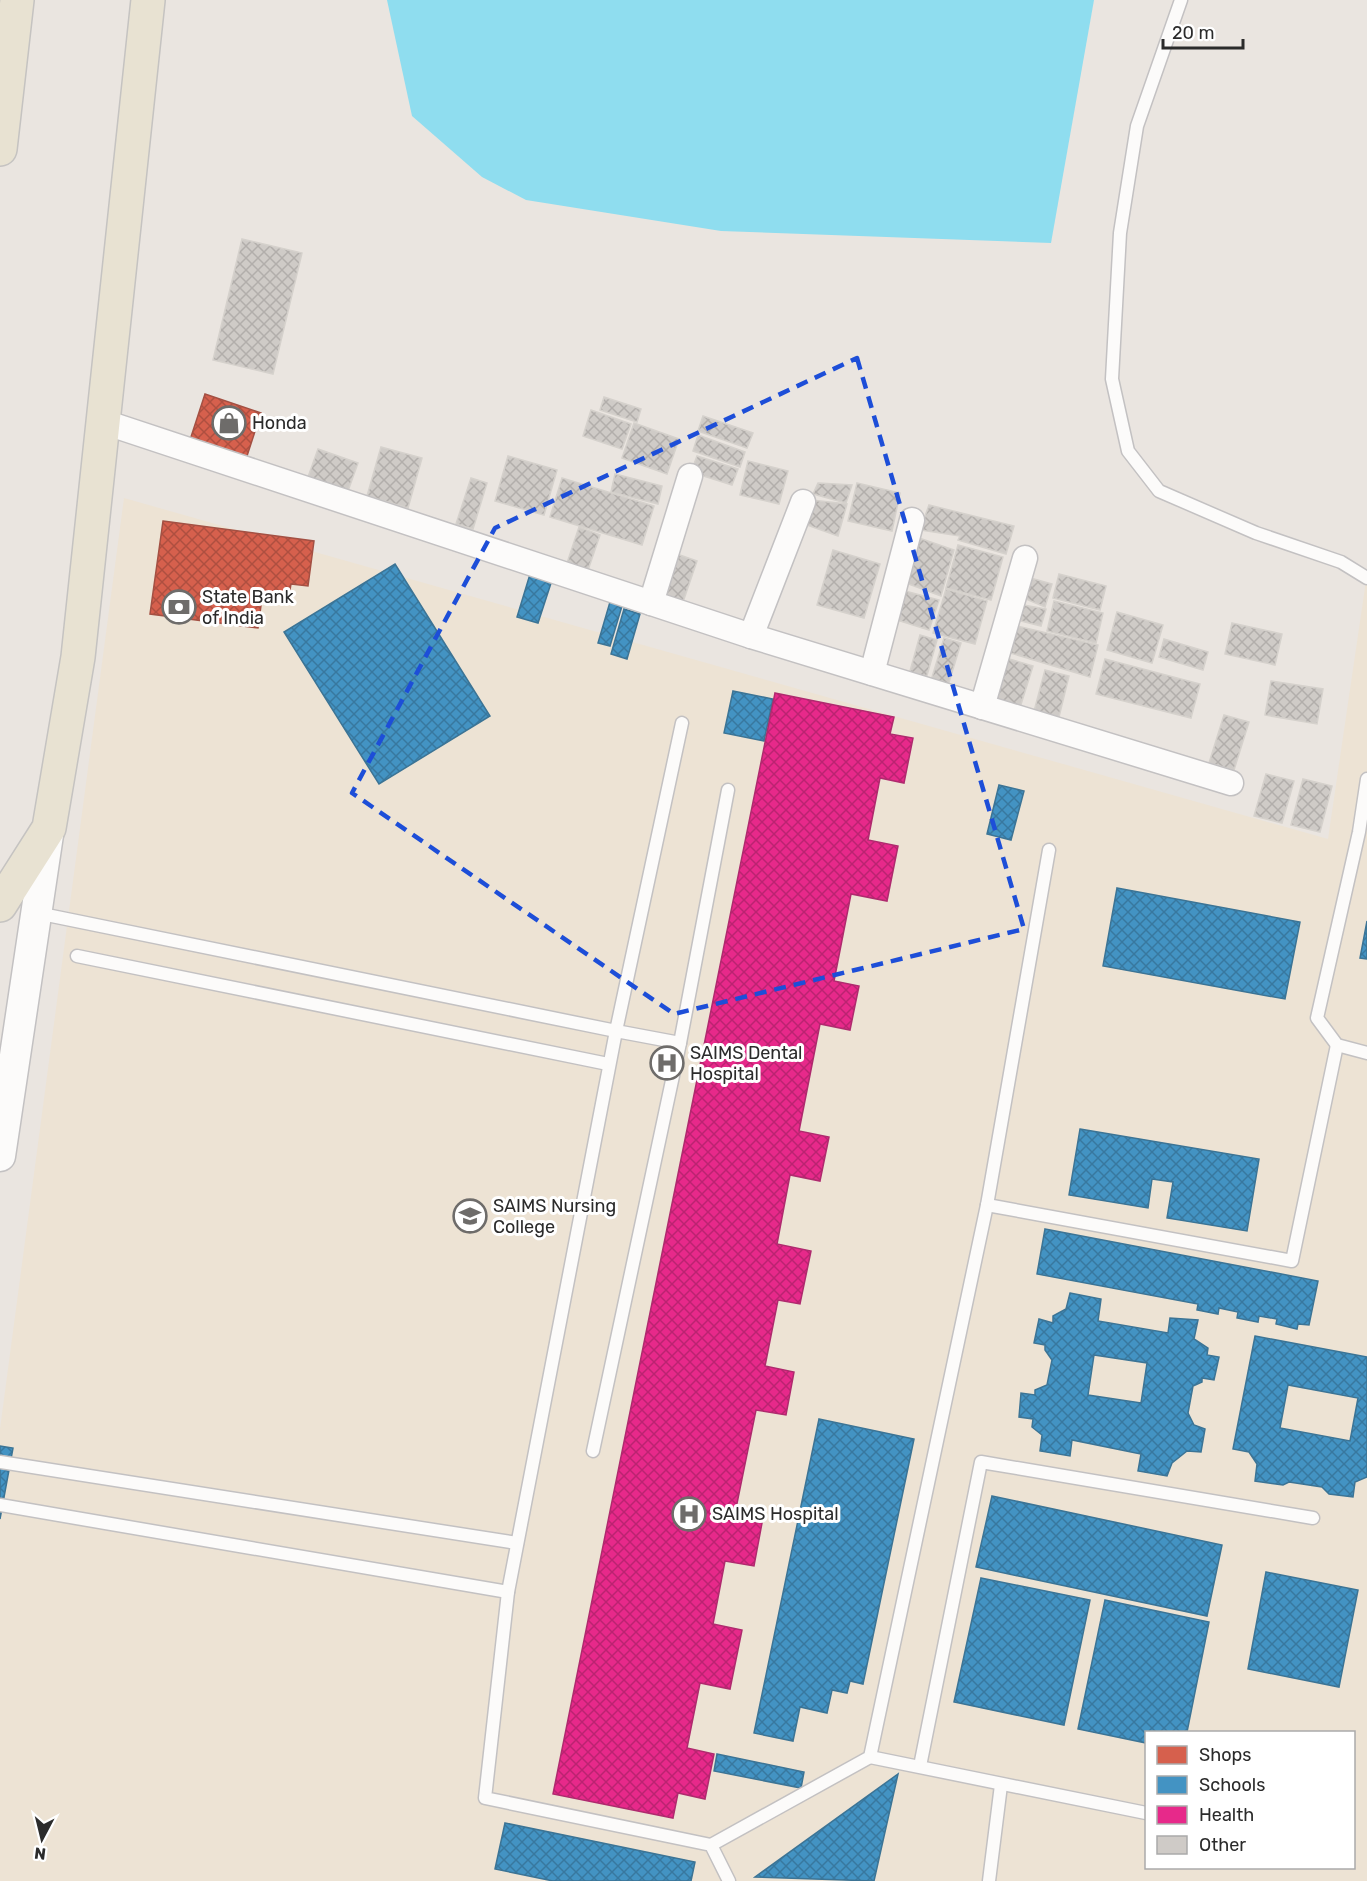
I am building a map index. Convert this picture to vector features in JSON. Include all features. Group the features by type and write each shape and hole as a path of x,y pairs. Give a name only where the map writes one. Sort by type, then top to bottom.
{"main road":[{"path":"0,149 17,0"},
{"path":"0,905 49,828 78,657 148,0"}],"street":[{"path":"104,422 752,636 1231,783"},
{"path":"651,603 690,476"},
{"path":"752,636 803,502"},
{"path":"872,673 912,520"},
{"path":"982,707 1025,558"},
{"path":"0,1156 49,828"}],"lane":[{"path":"1181,0 1137,126 1120,232 1112,379 1128,451 1159,491 1256,533 1341,562 1367,578"},
{"path":"682,723 608,1065 508,1592 485,1798 711,1845 870,1757 1145,1813"},
{"path":"1367,779 1363,832 1317,1018 1337,1045 1367,1053"},
{"path":"593,1451 680,1043 729,790"},
{"path":"870,1757 987,1205 1049,850"},
{"path":"37,913 680,1043"},
{"path":"77,956 608,1065"},
{"path":"987,1205 1292,1261 1337,1045"},
{"path":"0,1462 517,1543"},
{"path":"920,1766 981,1462 1313,1518"},
{"path":"0,1505 508,1592"},
{"path":"988,1881 1001,1785"},
{"path":"711,1845 729,1881"}],"highlighted area":[{"path":"857,358 1024,929 674,1014 352,793 495,528"}],"shaded area":[{"path":"124,498 1328,839 1367,574 1367,1881 0,1881 0,1429"}],"water":[{"path":"387,0 1094,0 1051,243 721,231 526,200 482,177 412,116"}],"building: Shops":[{"path":"205,394 261,413 245,462 189,443"},
{"path":"163,521 314,541 308,586 291,584 288,602 262,598 258,628 150,614"}],"building: Schools":[{"path":"395,564 490,716 379,784 284,632"},
{"path":"531,571 553,577 538,623 517,617"},
{"path":"610,602 622,606 610,646 598,643"},
{"path":"624,609 640,614 627,659 611,654"},
{"path":"733,691 773,699 764,741 724,733"},
{"path":"999,785 1024,791 1011,840 987,834"},
{"path":"1117,888 1300,922 1285,999 1103,966"},
{"path":"1367,921 1367,959 1360,958"},
{"path":"1080,1129 1259,1159 1247,1231 1167,1218 1173,1182 1152,1179 1148,1208 1069,1195"},
{"path":"1045,1229 1318,1281 1309,1325 1298,1324 1297,1329 1276,1324 1277,1319 1259,1316 1258,1322 1237,1318 1238,1312 1219,1308 1218,1314 1197,1310 1198,1304 1037,1274"},
{"path":"1070,1293 1101,1299 1098,1321 1168,1333 1170,1318 1198,1320 1194,1339 1208,1348 1207,1355 1219,1357 1214,1380 1202,1378 1202,1382 1193,1386 1188,1413 1194,1425 1205,1429 1201,1452 1187,1451 1172,1463 1167,1476 1138,1471 1141,1454 1072,1440 1070,1456 1040,1451 1042,1435 1032,1427 1033,1419 1019,1417 1021,1393 1035,1395 1035,1390 1047,1385 1052,1360 1045,1350 1045,1345 1034,1343 1039,1319 1053,1323 1053,1316 1066,1309","holes":["1094,1355 1147,1363 1141,1403 1088,1395"]},
{"path":"1255,1336 1367,1357 1367,1477 1355,1482 1353,1497 1329,1494 1322,1487 1289,1482 1283,1485 1255,1481 1257,1464 1249,1452 1233,1449","holes":["1288,1385 1358,1398 1350,1441 1280,1428"]},
{"path":"819,1419 914,1439 863,1684 850,1681 847,1693 832,1690 827,1713 800,1707 793,1741 754,1733"},
{"path":"0,1446 13,1448 0,1519"},
{"path":"992,1496 1222,1545 1207,1616 976,1567"},
{"path":"1266,1572 1358,1590 1339,1687 1248,1669"},
{"path":"981,1578 1090,1600 1064,1725 954,1702"},
{"path":"1105,1600 1209,1622 1187,1731 1145,1731 1145,1743 1078,1729"},
{"path":"717,1754 804,1772 801,1788 714,1771"},
{"path":"898,1774 874,1881 755,1877"},
{"path":"505,1823 695,1862 691,1881 553,1881 495,1869"}],"building: Health":[{"path":"775,693 894,717 890,734 913,738 904,783 880,778 868,840 898,846 887,901 851,894 834,981 859,986 850,1030 820,1024 799,1131 829,1137 820,1181 790,1175 777,1244 811,1251 800,1304 778,1300 765,1366 794,1372 786,1415 756,1410 734,1518 762,1523 754,1566 725,1561 713,1624 742,1630 730,1689 700,1683 687,1748 714,1754 705,1799 678,1793 673,1818 553,1794"}],"building: Other":[{"path":"242,239 302,253 273,374 213,360"},
{"path":"604,397 641,409 637,422 600,410"},
{"path":"591,410 631,424 622,449 583,436"},
{"path":"703,416 753,433 747,448 698,431"},
{"path":"634,423 679,439 667,474 622,458"},
{"path":"698,435 745,452 740,467 693,451"},
{"path":"381,447 422,458 408,508 367,496"},
{"path":"318,449 358,463 348,491 308,477"},
{"path":"508,456 557,470 544,515 495,501"},
{"path":"697,456 738,469 732,485 691,472"},
{"path":"748,461 788,471 779,504 740,495"},
{"path":"615,474 662,486 658,504 611,492"},
{"path":"471,478 487,483 473,529 456,524"},
{"path":"562,478 654,506 642,545 550,517"},
{"path":"818,483 852,485 846,503 813,494"},
{"path":"857,483 900,493 892,531 848,521"},
{"path":"811,500 847,504 838,536 807,525"},
{"path":"929,505 1014,526 1006,554 958,540 960,536 920,530"},
{"path":"579,527 600,535 586,576 565,569"},
{"path":"919,538 954,550 941,596 906,583"},
{"path":"958,545 1003,557 991,600 946,588"},
{"path":"833,550 880,564 864,618 817,605"},
{"path":"674,553 697,561 682,605 660,597"},
{"path":"1059,574 1106,586 1100,610 1053,598"},
{"path":"1027,577 1052,584 1045,607 1019,596"},
{"path":"946,589 987,601 975,644 933,633"},
{"path":"905,591 939,600 929,630 897,620"},
{"path":"1054,601 1103,613 1096,643 1047,631"},
{"path":"1018,604 1046,609 1041,626 1013,619"},
{"path":"1117,612 1163,625 1152,663 1107,650"},
{"path":"1232,623 1282,634 1275,665 1225,654"},
{"path":"1013,625 1098,645 1090,677 1004,651"},
{"path":"920,635 937,640 924,686 907,682"},
{"path":"944,638 961,643 946,692 929,687"},
{"path":"1164,639 1208,652 1203,670 1159,657"},
{"path":"1006,658 1033,666 1018,714 992,707"},
{"path":"1105,659 1200,684 1191,718 1096,694"},
{"path":"1045,670 1069,676 1058,721 1033,715"},
{"path":"1271,681 1323,689 1317,724 1265,715"},
{"path":"1224,715 1249,722 1234,770 1209,763"},
{"path":"1266,774 1294,781 1282,823 1254,816"},
{"path":"1303,779 1332,786 1320,832 1291,825"}],"place":[{"name":"Honda","path":"229,423"},
{"name":"State Bank of India","path":"179,607"},
{"name":"SAIMS Dental Hospital","path":"667,1063"},
{"name":"SAIMS Nursing College","path":"470,1216"},
{"name":"SAIMS Hospital","path":"689,1514"}]}
